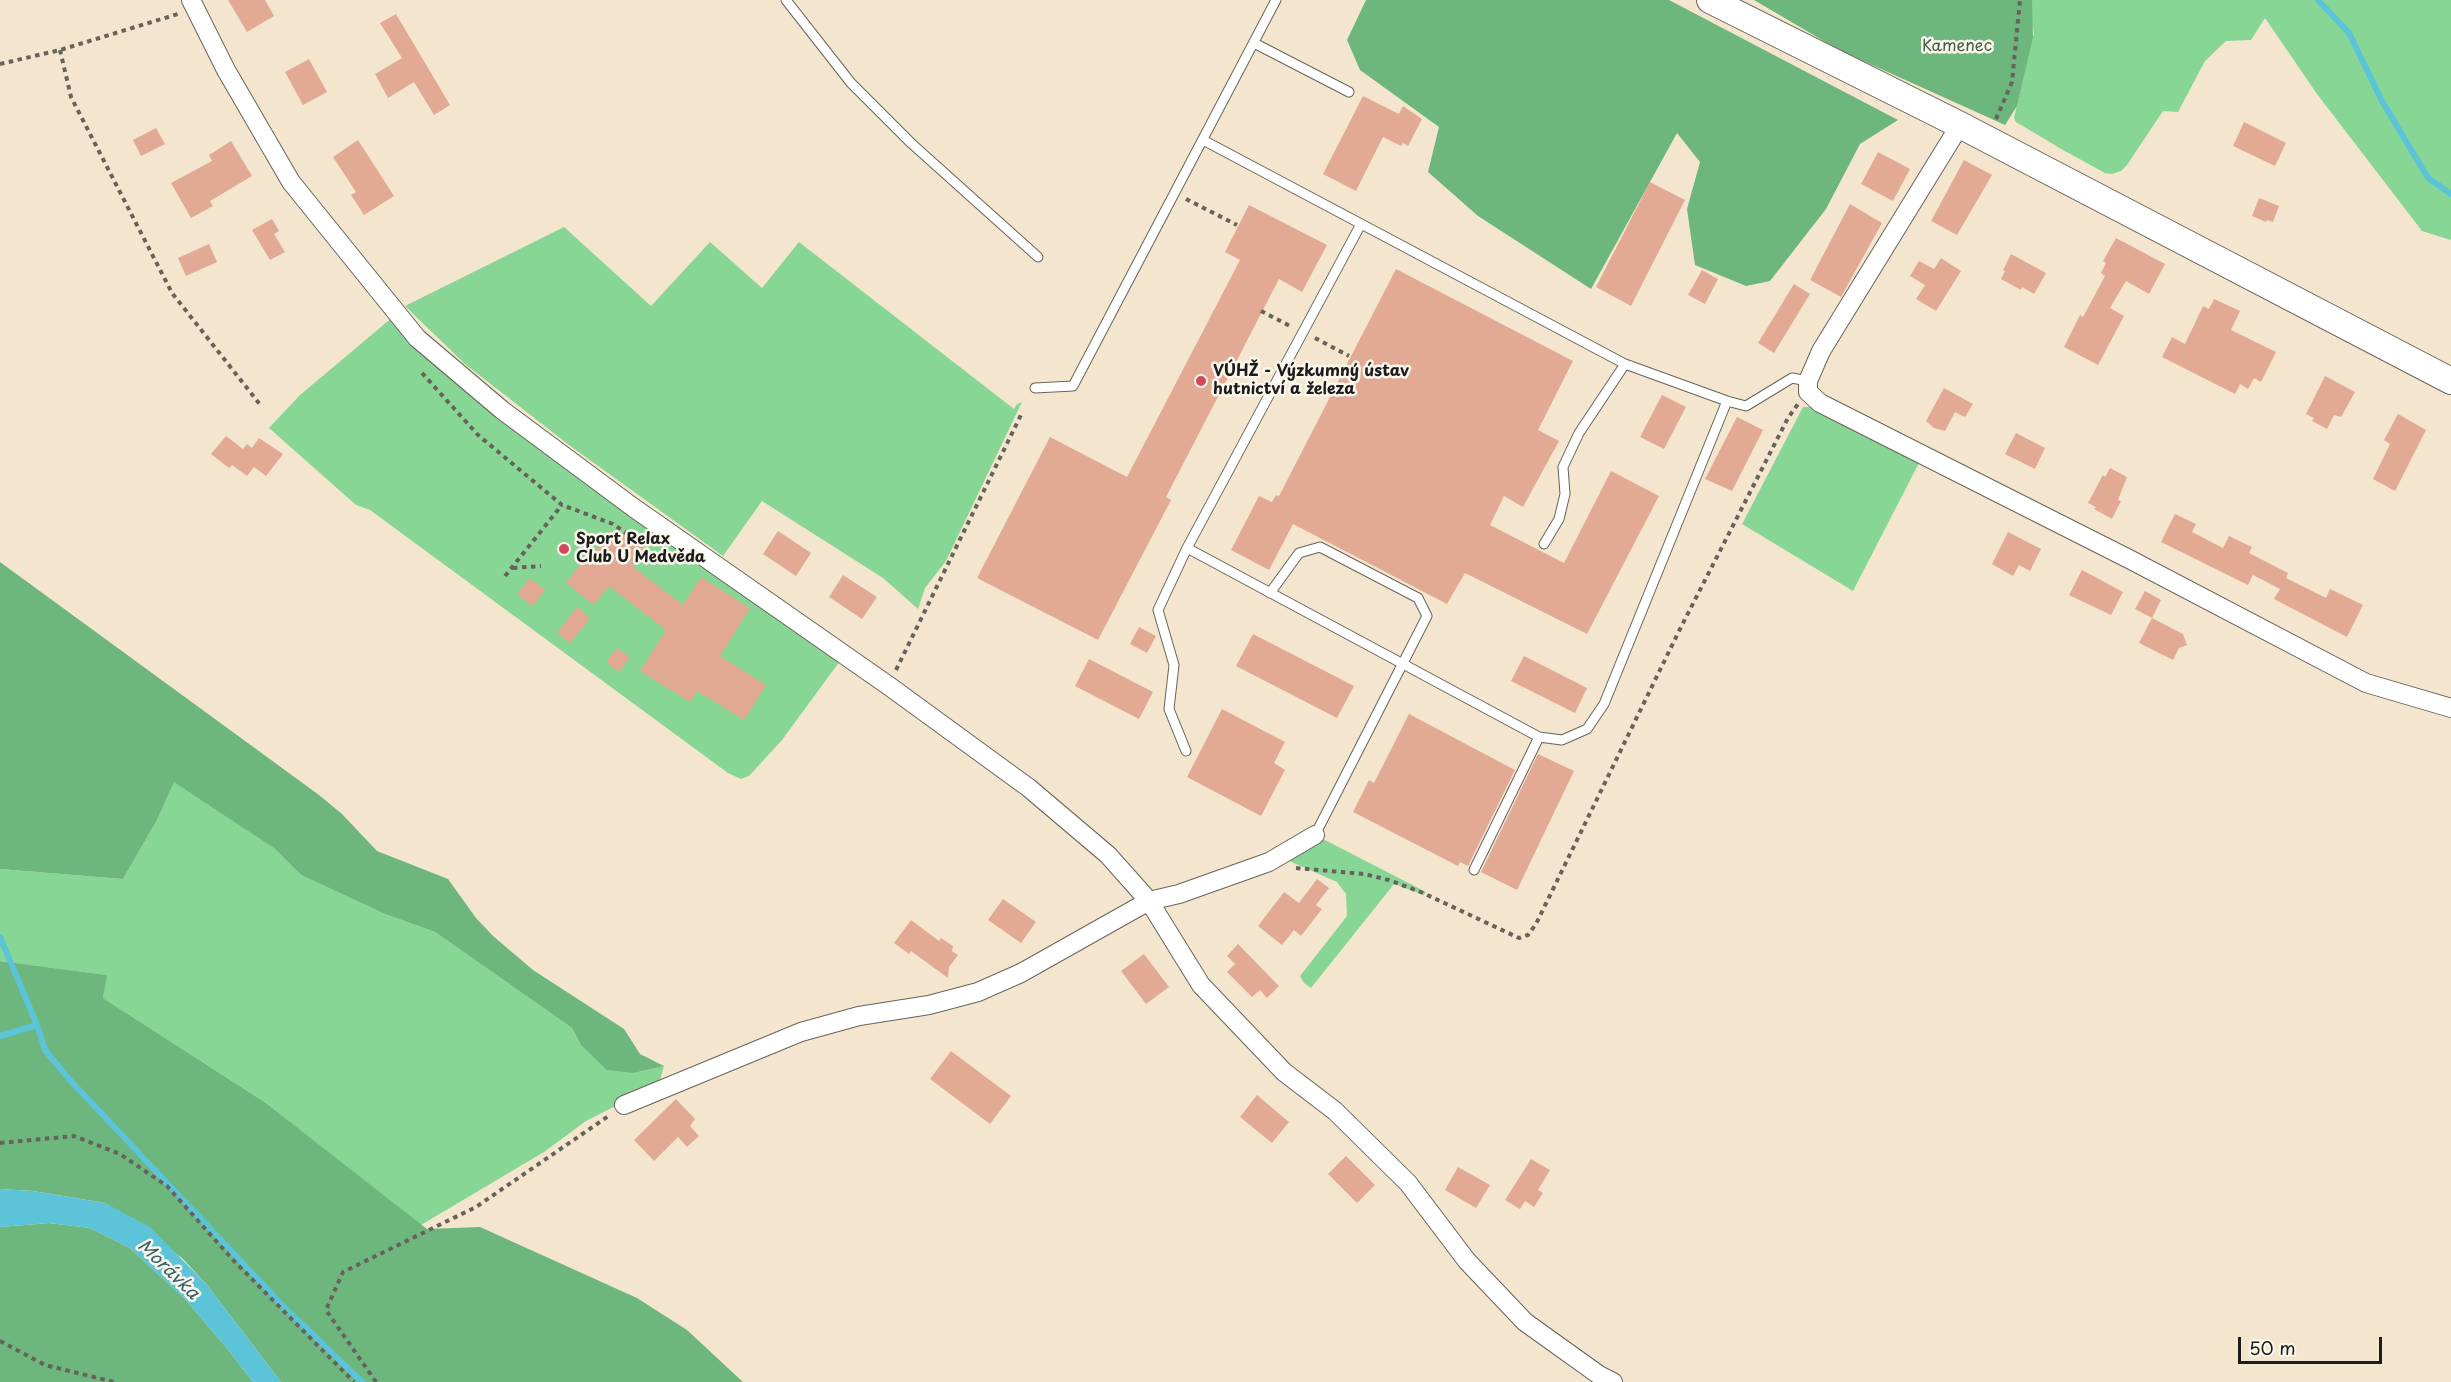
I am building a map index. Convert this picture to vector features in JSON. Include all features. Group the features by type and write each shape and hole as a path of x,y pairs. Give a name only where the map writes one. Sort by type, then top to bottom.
{"main road":[{"path":"1710,0 1960,125 2451,381"}],"street":[{"path":"193,4 226,70 291,182 417,338 502,410 660,526 1029,788 1108,855 1149,902 1202,985 1284,1072 1335,1111 1408,1183 1467,1261 1525,1322 1599,1375 1613,1382"},
{"path":"1960,125 1821,351 1808,381 1808,392 1820,403 2131,560 2366,683 2451,708"},
{"path":"624,1105 801,1032 859,1016 929,1005 978,992 1021,973 1149,902 1179,894 1269,862 1315,835"}],"lane":[{"path":"786,0 851,83 911,143 1038,257"},
{"path":"1035,388 1073,386 1276,0"},
{"path":"1254,43 1348,92"},
{"path":"1203,140 1625,364 1746,406 1792,378 1808,381"},
{"path":"1186,751 1169,709 1174,665 1158,610 1187,548 1361,224"},
{"path":"1544,544 1559,519 1563,503 1565,494 1563,466 1579,433 1625,364"},
{"path":"1187,548 1539,737 1562,740 1587,729 1604,704 1727,401"},
{"path":"1270,593 1299,553 1320,547 1418,598 1427,616 1315,835"},
{"path":"1474,870 1539,737"}],"path":[{"path":"1987,139 2012,82 2020,0"},
{"path":"0,64 60,50 193,4"},
{"path":"60,50 71,97 172,294 262,408"},
{"path":"1174,194 1237,225"},
{"path":"422,373 478,435 562,505 613,524 645,546 660,526"},
{"path":"888,686 1021,415"},
{"path":"505,576 562,505"},
{"path":"512,568 541,566"},
{"path":"376,1382 326,1310 343,1272 476,1207 624,1105"},
{"path":"0,1143 74,1136 120,1154 129,1160 167,1186 234,1261 354,1382"},
{"path":"0,1341 45,1365 114,1382"}],"green space":[{"path":"1366,0 1669,0 1898,120 1860,144 1826,209 1770,281 1746,286 1695,265 1687,209 1700,162 1677,133 1591,289 1478,216 1428,172 1439,127 1360,70 1347,40"},
{"name":"Kamenec","path":"1754,0 2032,0 2033,38 2017,106 2005,125 1839,50"},
{"path":"2032,0 2451,0 2451,240 2422,231 2317,94 2265,18 2251,40 2226,41 2205,61 2178,112 2163,111 2121,171 2112,174 2105,173 2063,150 2016,122 2014,118 2034,33 2031,19"},
{"path":"564,227 651,306 710,242 762,288 799,242 1014,409 1022,402 946,561 925,588 918,609 883,578 762,501 723,556 569,445 465,364 405,306"},
{"name":"Sport Relax Club U Medvěda","path":"394,316 840,661 782,740 749,776 741,779 728,773 370,510 356,505 269,428 300,395"},
{"path":"1803,407 1817,407 1920,461 1853,591 1742,524"},
{"path":"0,562 319,795 342,814 377,851 448,879 476,918 493,936 533,970 624,1029 640,1054 664,1066 634,1073 607,1070 581,1045 572,1028 435,932 385,914 301,875 275,849 174,782 157,820 123,879 0,869"},
{"path":"174,781 275,849 301,875 385,914 435,932 572,1028 581,1045 634,1073 664,1066 659,1084 586,1121 544,1152 421,1225 266,1103 103,998 106,975 0,961 0,869 123,879 157,820"},
{"path":"1323,839 1426,892 1424,895 1394,884 1311,988 1300,976 1347,916 1346,894 1337,882 1287,860"},
{"path":"0,961 107,975 103,998 266,1103 427,1229 480,1227 637,1298 687,1330 743,1382 281,1382 207,1285 182,1258 105,1203 33,1191 0,1189"},
{"path":"49,1223 90,1228 130,1248 185,1299 253,1382 0,1382 0,1227"}],"water":[{"name":"Morávka","path":"0,1189 33,1191 105,1203 150,1227 207,1285 281,1382 253,1382 185,1299 130,1248 90,1228 49,1223 0,1227"}],"building":[{"path":"228,0 265,0 274,16 247,32"},
{"path":"396,14 450,105 434,115 414,82 388,98 375,74 402,58 380,23"},
{"path":"309,59 327,92 303,105 285,72"},
{"path":"1363,96 1399,114 1403,106 1422,119 1408,146 1403,143 1401,146 1383,137 1356,191 1323,174"},
{"path":"2244,122 2286,143 2275,166 2233,146"},
{"path":"156,128 165,144 141,156 133,140"},
{"path":"358,140 394,196 364,215 351,195 356,192 333,157"},
{"path":"231,141 252,176 210,201 213,206 191,218 171,183 212,161 209,155"},
{"path":"1878,152 1910,169 1893,201 1861,184"},
{"path":"1964,160 1992,175 1957,235 1931,221"},
{"path":"1650,182 1685,200 1631,306 1596,287"},
{"path":"2259,198 2279,206 2273,222 2267,220 2266,222 2252,216"},
{"path":"1850,204 1882,223 1841,297 1810,280"},
{"path":"1249,205 1327,245 1302,292 1279,279 1166,497 1171,500 1098,640 977,578 1050,437 1127,477 1240,260 1225,252"},
{"path":"272,219 279,231 274,234 285,252 270,260 252,230"},
{"path":"2116,238 2165,264 2149,294 2126,281 2110,308 2124,316 2098,365 2064,347 2080,315 2083,317 2105,276 2101,273 2106,263 2103,261"},
{"path":"209,244 217,262 186,276 178,258"},
{"path":"2011,254 2046,273 2034,294 2001,279"},
{"path":"1941,258 1961,271 1936,311 1916,299 1925,285 1910,276 1919,261 1934,269"},
{"path":"1396,269 1573,361 1538,430 1559,441 1523,507 1504,496 1490,525 1564,563 1611,471 1659,496 1587,634 1465,573 1447,604 1293,524 1269,570 1231,550 1259,496 1272,502 1276,495 1279,496"},
{"path":"1702,270 1718,279 1705,304 1688,295"},
{"path":"1794,284 1810,294 1774,353 1758,343"},
{"path":"2214,299 2240,311 2231,330 2276,352 2261,382 2254,378 2248,389 2240,384 2235,394 2162,357 2172,337 2185,344 2203,306 2209,309"},
{"path":"2325,376 2355,392 2341,417 2334,415 2327,429 2312,421 2314,418 2306,414"},
{"path":"1944,388 1973,404 1965,417 1955,412 1945,431 1934,428 1926,421"},
{"path":"1662,395 1686,407 1664,449 1640,437"},
{"path":"2398,414 2426,430 2395,491 2373,479 2390,444 2384,440"},
{"path":"1737,417 1763,430 1732,491 1705,479"},
{"path":"2016,433 2045,448 2035,469 2005,454"},
{"path":"226,436 243,449 247,444 252,448 259,438 283,454 266,476 254,467 247,476 232,465 229,468 211,454"},
{"path":"2110,468 2127,477 2118,500 2121,501 2112,519 2088,503 2103,475 2105,477"},
{"path":"2175,514 2196,524 2192,532 2223,548 2229,536 2252,547 2249,553 2288,573 2286,578 2326,598 2330,589 2363,605 2347,637 2274,599 2280,589 2253,575 2248,585 2161,542"},
{"path":"611,530 617,535 620,531 644,549 632,566 683,605 701,577 750,608 720,656 766,685 744,720 697,691 690,702 640,671 666,630 609,586 594,605 566,583 581,563 584,565"},
{"path":"778,531 811,553 796,576 763,554"},
{"path":"2008,532 2041,549 2030,571 2019,565 2013,576 1992,564"},
{"path":"2082,570 2123,592 2111,615 2069,595"},
{"path":"843,575 877,597 862,619 829,597"},
{"path":"530,578 545,590 532,606 517,594"},
{"path":"2145,591 2161,600 2152,618 2135,609"},
{"path":"577,607 590,618 570,643 557,633"},
{"path":"2152,618 2183,634 2187,645 2179,648 2173,660 2139,643"},
{"path":"1139,627 1156,636 1147,653 1130,644"},
{"path":"1253,634 1354,686 1337,718 1236,666"},
{"path":"617,648 630,657 619,672 606,662"},
{"path":"1524,656 1587,688 1575,713 1511,681"},
{"path":"1089,659 1153,692 1139,719 1075,686"},
{"path":"1222,709 1285,742 1274,763 1285,770 1261,816 1187,777"},
{"path":"1409,714 1515,770 1468,866 1460,862 1458,866 1353,812 1369,780 1374,783"},
{"path":"1538,754 1574,771 1517,890 1481,872"},
{"path":"1317,879 1329,888 1316,905 1322,909 1301,936 1294,930 1282,945 1258,926 1284,892 1299,903"},
{"path":"1003,899 1036,922 1021,943 988,920"},
{"path":"911,920 939,941 941,938 953,946 952,951 958,955 949,967 948,978 911,951 909,954 894,943"},
{"path":"1238,944 1279,986 1267,998 1260,990 1252,997 1227,972 1235,964 1227,956"},
{"path":"1144,954 1169,987 1146,1004 1121,971"},
{"path":"951,1051 1011,1096 990,1124 930,1079"},
{"path":"1257,1095 1289,1122 1272,1143 1240,1117"},
{"path":"676,1099 695,1119 690,1126 699,1136 687,1147 678,1137 654,1161 634,1140"},
{"path":"1346,1156 1375,1185 1357,1203 1328,1174"},
{"path":"1531,1159 1550,1170 1538,1190 1543,1193 1534,1207 1525,1201 1520,1209 1505,1200"},
{"path":"1458,1167 1490,1185 1476,1208 1445,1190"}],"waterway":[{"path":"2318,0 2349,33 2382,101 2428,178 2451,194"},
{"path":"0,937 37,1025"},
{"path":"0,1036 37,1025 45,1050 69,1079 284,1307 362,1382"}],"place":[{"name":"VÚHŽ - Výzkumný ústav hutnictví a železa","path":"1201,381"},
{"name":"Sport Relax Club U Medvěda","path":"564,549"}]}
